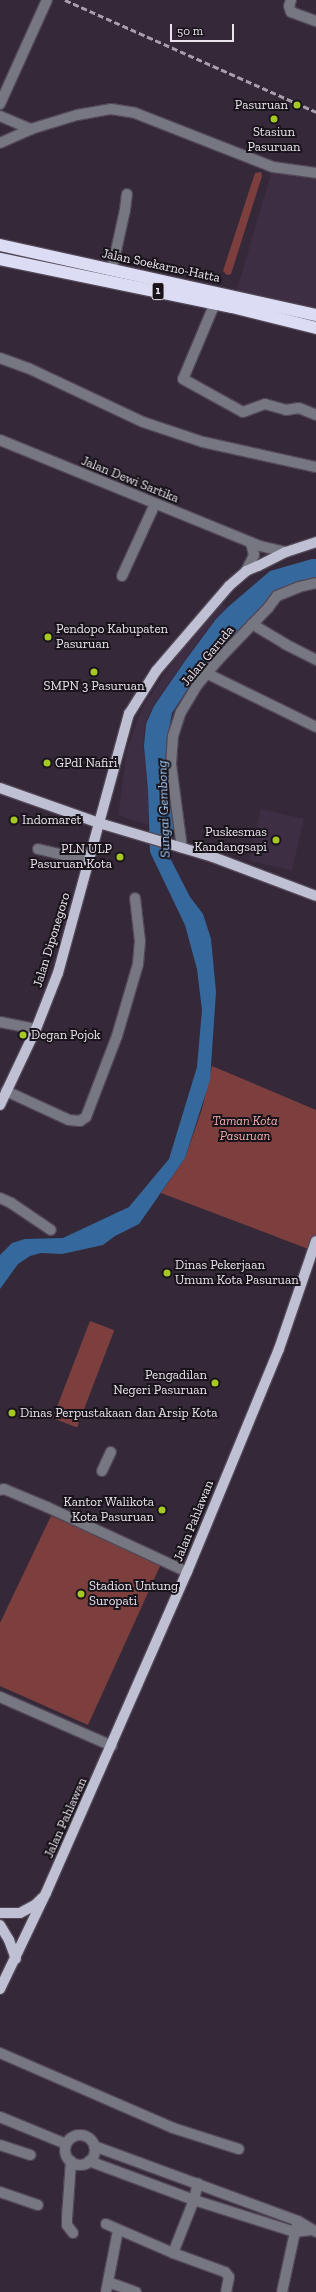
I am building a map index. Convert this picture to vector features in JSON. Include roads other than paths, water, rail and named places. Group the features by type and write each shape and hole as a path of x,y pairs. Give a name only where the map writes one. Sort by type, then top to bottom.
{"highway":[{"name":"Jalan Soekarno-Hatta","path":"0,245 316,315"},
{"name":"Jalan Soekarno-Hatta","path":"0,259 215,303 316,328"}],"main road":[{"name":"Jalan Diponegoro","path":"0,1105 36,1029 58,974 128,714 156,672 218,596 246,572 286,552 316,542"},
{"path":"0,788 99,823 213,857 316,896"},
{"name":"Jalan Pahlawan","path":"0,1989 16,1959 112,1746 187,1572 279,1349 316,1241"},
{"path":"0,1913 20,1913 34,1905 46,1893"},
{"path":"0,1925 9,1940 16,1959"}],"street":[{"path":"0,104 46,0"},
{"path":"291,0 289,6 292,12 316,22"},
{"path":"0,142 31,129 92,111 118,110 135,113 165,124 273,167 316,173"},
{"path":"0,116 31,129"},
{"path":"112,269 127,194"},
{"path":"215,303 185,371 183,379 243,412 265,404 286,410 299,408 316,415"},
{"path":"0,358 28,368 143,422 203,442 316,467"},
{"name":"Jalan Dewi Sartika","path":"0,440 251,543 269,549 286,552"},
{"path":"122,576 155,504"},
{"path":"246,572 254,555 251,543"},
{"name":"Jalan Garuda","path":"179,847 172,776 173,736 181,712 198,684 277,596 298,586 316,583"},
{"path":"252,624 291,648 316,660"},
{"path":"208,674 316,727"},
{"path":"38,849 89,861"},
{"path":"6,1091 69,1120 80,1121 86,1117 117,1036 138,964 140,941 135,898"},
{"path":"0,1022 36,1029"},
{"path":"0,1198 22,1210 51,1230"},
{"path":"102,1471 110,1452"},
{"path":"0,1490 4,1490 46,1507 187,1572"},
{"path":"0,1697 112,1746"},
{"path":"0,2053 173,2128 238,2148"},
{"path":"0,2117 66,2144"},
{"path":"89,2161 94,2153 94,2146 90,2139 82,2135 75,2136 66,2144 66,2156 71,2161 80,2164 89,2161 194,2200 295,2232 314,2231"},
{"path":"0,2145 30,2155"},
{"path":"94,2146 298,2221 314,2231"},
{"path":"71,2161 67,2222 73,2233"},
{"path":"173,2253 194,2200 198,2184"},
{"path":"0,2192 38,2205"},
{"path":"282,2292 298,2221"},
{"path":"106,2224 173,2253 226,2273 229,2280 226,2292"},
{"path":"118,2230 107,2287 136,2292"}],"water":[{"name":"Sungai Gembong","path":"316,559 316,579 294,583 275,592 187,690 172,713 167,741 167,777 174,824 169,856 190,897 203,914 211,939 216,992 210,1080 185,1158 139,1224 115,1236 103,1245 62,1254 41,1253 30,1256 18,1264 0,1289 0,1255 12,1243 25,1239 63,1238 129,1207 169,1159 197,1067 202,1010 197,969 185,925 150,852 148,790 144,746 146,724 154,706 185,661 216,619 228,607 270,571"}],"railway":[{"path":"65,0 316,112"}],"place":[{"name":"Pasuruan","path":"297,105"},
{"name":"Stasiun Pasuruan","path":"274,119"},
{"name":"Pendopo Kabupaten Pasuruan","path":"48,637"},
{"name":"SMPN 3 Pasuruan","path":"94,672"},
{"name":"GPdI Nafiri","path":"47,763"},
{"name":"Indomaret","path":"14,820"},
{"name":"Puskesmas Kandangsapi","path":"276,840"},
{"name":"PLN ULP Pasuruan Kota","path":"120,857"},
{"name":"Degan Pojok","path":"23,1035"},
{"name":"Dinas Pekerjaan Umum Kota Pasuruan","path":"167,1273"},
{"name":"Pengadilan Negeri Pasuruan","path":"215,1383"},
{"name":"Dinas Perpustakaan dan Arsip Kota","path":"12,1413"},
{"name":"Kantor Walikota Kota Pasuruan","path":"162,1510"},
{"name":"Stadion Untung Suropati","path":"81,1594"}],"park label":[{"name":"Taman Kota Pasuruan","path":"245,1130"}]}
